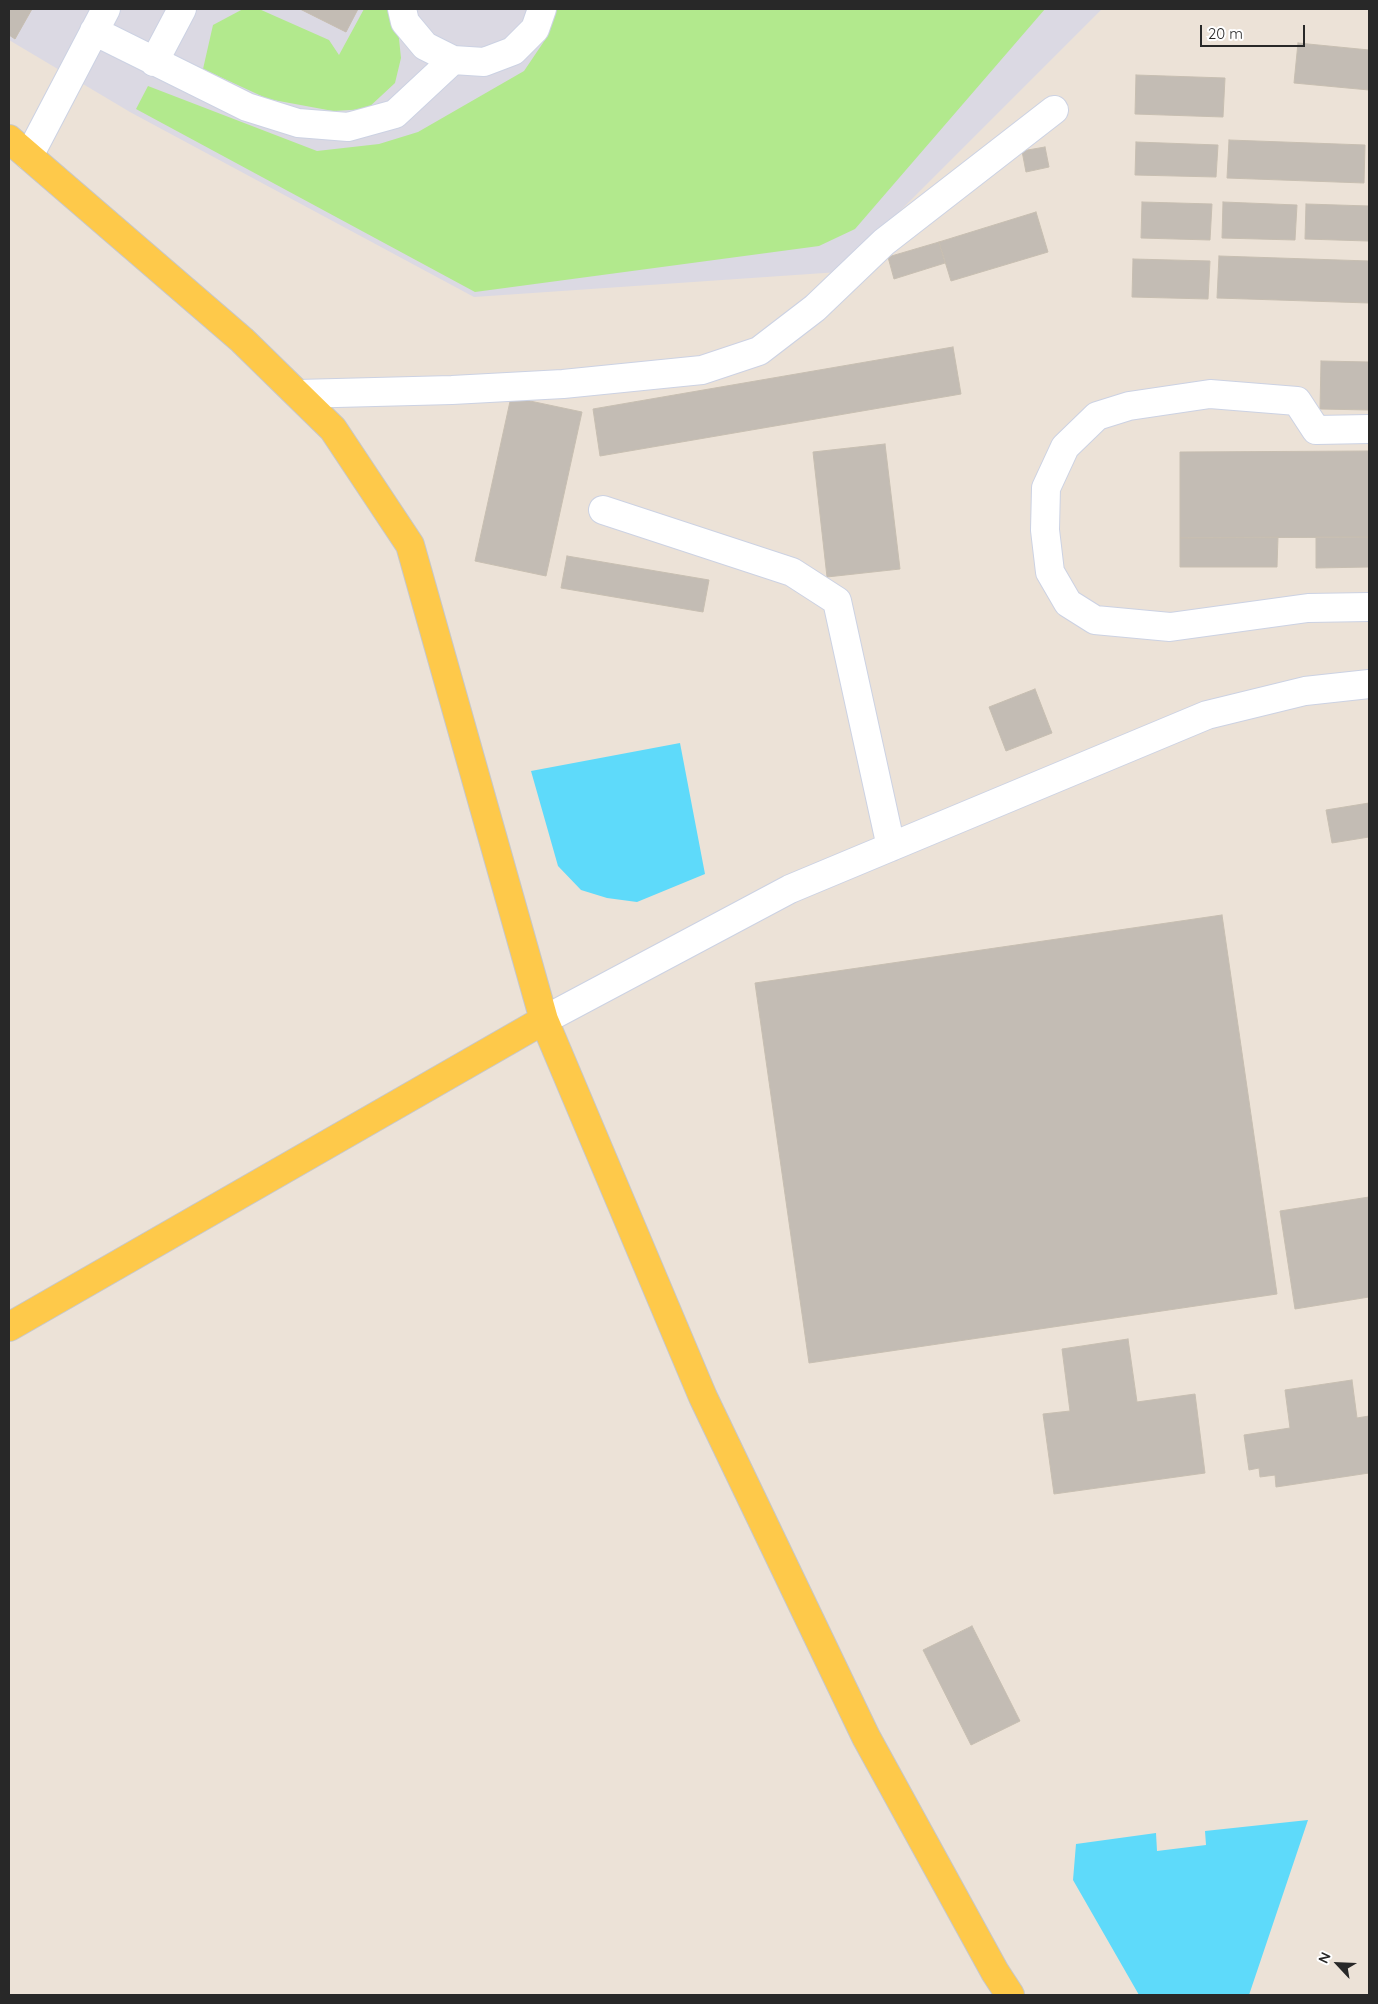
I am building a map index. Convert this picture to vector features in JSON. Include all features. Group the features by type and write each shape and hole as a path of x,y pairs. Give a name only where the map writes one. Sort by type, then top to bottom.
{"main road":[{"path":"19,148 242,340 333,429 410,545 544,1020 707,1406 866,1737 1010,1995"},
{"path":"9,1327 544,1020"}],"street":[{"path":"154,62 182,9"},
{"path":"402,9 405,22 425,46 453,60 484,62 513,50 535,28 542,9"},
{"path":"19,148 100,20 154,62 247,107 298,123 348,126 395,114 453,60"},
{"path":"298,394 452,390 563,384 702,370 759,351 816,308 884,242 1054,110"},
{"path":"1369,430 1316,430 1297,401 1210,394 1129,406 1097,416 1065,447 1046,488 1045,530 1050,572 1068,603 1096,620 1170,627 1308,608 1369,607"},
{"path":"603,510 792,572 837,602 891,847"},
{"path":"544,1020 790,889 1207,715 1305,691 1369,684"}],"shaded area":[{"path":"9,9 1102,9 839,272 474,297 130,112 9,40"}],"green space":[{"path":"243,9 259,9 329,40 339,55 364,9 392,9 397,20 401,58 395,83 367,109 333,111 268,99 203,69 213,25"},
{"path":"556,9 1045,9 855,229 819,246 475,292 136,109 148,86 317,151 379,144 418,132 524,71 547,37"}],"water":[{"path":"680,743 705,874 637,902 607,898 581,890 558,866 531,771"},
{"path":"1308,1820 1249,1995 1139,1995 1073,1880 1076,1844 1156,1833 1157,1851 1206,1845 1205,1831"}],"building":[{"path":"9,9 32,9 15,39 9,35"},
{"path":"300,9 358,9 346,32"},
{"path":"1298,43 1369,50 1369,90 1294,83"},
{"path":"1136,75 1225,78 1223,117 1135,114"},
{"path":"1229,140 1365,145 1364,183 1227,178"},
{"path":"1136,142 1218,145 1216,177 1135,175"},
{"path":"1045,147 1049,167 1026,172 1022,151"},
{"path":"1142,202 1212,204 1210,240 1141,238"},
{"path":"1223,202 1297,205 1295,240 1222,238"},
{"path":"1306,204 1369,206 1368,241 1305,239"},
{"path":"1036,212 1048,252 951,281 939,242"},
{"path":"939,242 945,263 894,279 888,257"},
{"path":"1219,256 1369,261 1369,303 1217,298"},
{"path":"1133,259 1210,261 1208,299 1132,297"},
{"path":"953,347 961,394 600,456 593,409"},
{"path":"1321,361 1369,362 1369,410 1320,409"},
{"path":"511,397 582,412 546,576 475,561"},
{"path":"885,444 900,569 827,577 813,452"},
{"path":"1369,451 1369,537 1180,538 1180,452"},
{"path":"1278,537 1277,567 1180,567 1180,538"},
{"path":"1316,537 1369,537 1369,567 1316,568"},
{"path":"567,556 709,580 703,612 561,588"},
{"path":"1035,689 1052,733 1006,751 989,707"},
{"path":"1369,803 1369,837 1332,843 1326,810"},
{"path":"1222,915 1277,1294 809,1363 755,983"},
{"path":"1369,1197 1369,1297 1295,1309 1280,1211"},
{"path":"1128,1339 1137,1402 1195,1394 1205,1473 1054,1494 1043,1414 1070,1411 1062,1349"},
{"path":"1352,1380 1357,1418 1369,1416 1369,1473 1276,1487 1275,1475 1260,1477 1259,1468 1249,1470 1244,1435 1290,1428 1285,1390"},
{"path":"972,1626 1020,1721 971,1745 923,1650"}]}
